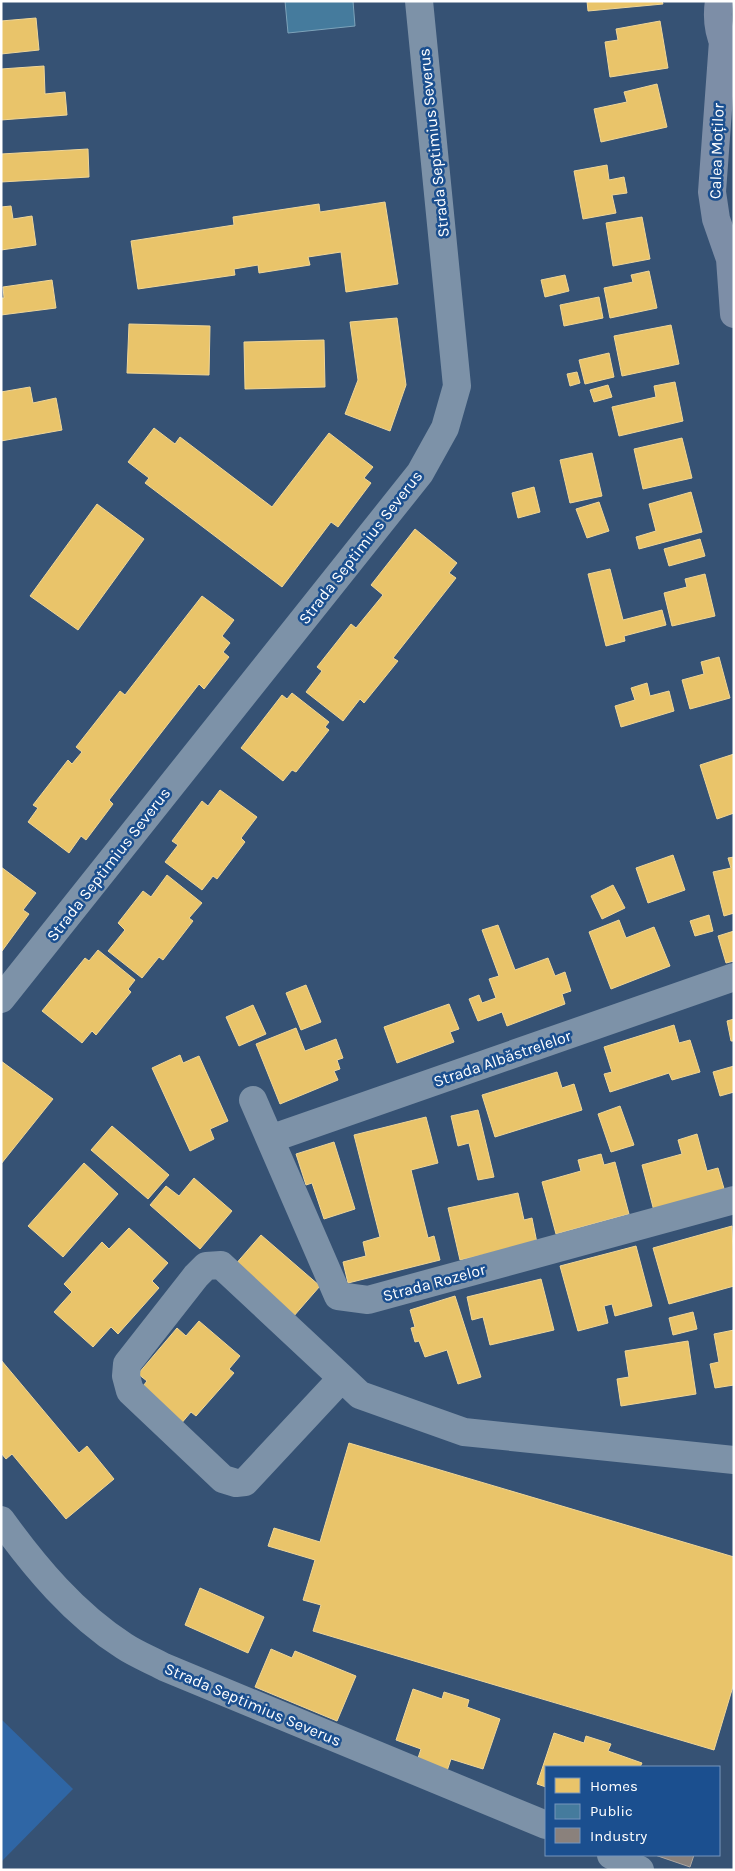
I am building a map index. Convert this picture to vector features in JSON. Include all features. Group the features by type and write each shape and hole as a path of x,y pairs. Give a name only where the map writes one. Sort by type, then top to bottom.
{"main road":[{"name":"Calea Moților","path":"720,1 717,12 720,33 728,49 712,192 716,219 730,259"},
{"name":"Calea Moților","path":"734,229 730,259 734,314"}],"street":[{"name":"Strada Septimius Severus","path":"1,999 420,473 445,428 457,386 419,1"},
{"name":"Strada Albăstrelelor","path":"270,1138 734,977"},
{"name":"Strada Rozelor","path":"254,1100 338,1296 368,1300 734,1200"},
{"path":"342,1378 245,1482 236,1483 223,1479 130,1391 126,1376 127,1364 196,1276 206,1266 221,1265 342,1378 360,1395 464,1432 734,1460"},
{"name":"Strada Septimius Severus","path":"1,1520 19,1545 55,1587 84,1615 123,1646 164,1667 545,1825"},
{"path":"613,1856 640,1870"}],"shaded area":[{"path":"1,1719 73,1789 1,1862"}],"building: Homes":[{"path":"587,1 662,1 663,4 588,11"},
{"path":"36,18 39,50 1,54 1,21"},
{"path":"660,21 668,68 610,77 605,42 618,40 616,29"},
{"path":"44,66 45,94 65,92 67,115 1,120 1,69"},
{"path":"657,84 667,127 601,142 594,109 627,102 624,92"},
{"path":"88,149 89,177 1,182 1,154"},
{"path":"607,165 609,180 624,177 627,193 612,195 616,213 583,219 574,171"},
{"path":"385,202 398,284 346,292 341,252 308,257 310,265 259,273 258,265 234,269 235,275 138,289 131,241 234,225 233,217 319,204 320,212"},
{"path":"11,206 13,219 32,216 36,245 1,250 1,207"},
{"path":"642,217 650,259 613,266 606,223"},
{"path":"649,271 657,308 610,318 604,288 633,282 631,275"},
{"path":"565,275 569,291 545,297 541,280"},
{"path":"52,280 56,308 1,315 1,298 4,298 3,287"},
{"path":"599,297 603,318 564,326 560,305"},
{"path":"397,318 406,385 390,431 345,414 358,380 350,322"},
{"path":"129,324 210,326 209,375 127,373"},
{"path":"671,325 679,364 622,376 614,336"},
{"path":"324,340 325,387 245,389 244,342"},
{"path":"609,353 614,377 585,384 579,360"},
{"path":"577,372 580,383 570,386 567,374"},
{"path":"675,382 683,421 619,436 612,407 656,397 654,386"},
{"path":"608,385 612,397 594,402 590,390"},
{"path":"30,387 33,403 56,398 62,430 1,441 1,392"},
{"path":"154,428 175,444 180,437 272,507 329,433 373,467 364,478 371,483 338,527 331,522 282,587 145,483 149,478 128,462"},
{"path":"682,438 692,478 643,489 634,449"},
{"path":"592,453 602,496 570,503 560,460"},
{"path":"534,487 540,512 518,518 512,493"},
{"path":"691,492 702,532 639,549 636,537 656,531 649,504"},
{"path":"599,502 609,531 587,538 576,509"},
{"path":"97,504 144,539 78,630 30,596"},
{"path":"415,529 457,563 449,573 456,578 393,658 398,661 364,703 360,699 343,721 306,692 322,671 317,667 351,624 356,628 383,595 371,585"},
{"path":"700,539 705,556 669,566 664,549"},
{"path":"610,569 623,620 662,610 666,625 624,636 625,641 606,646 588,574"},
{"path":"705,574 715,616 672,626 664,593 687,587 685,579"},
{"path":"202,596 234,620 222,636 230,643 223,652 229,657 204,689 199,684 109,800 113,804 86,840 81,836 69,853 28,822 38,808 33,805 68,760 72,764 82,752 76,747 120,691 125,695"},
{"path":"719,657 730,698 690,709 682,680 704,674 701,662"},
{"path":"647,683 650,696 669,691 674,711 621,727 615,706 635,700 631,688"},
{"path":"292,693 329,722 325,727 329,730 296,772 292,770 283,781 241,748 282,695 287,699"},
{"path":"734,754 734,813 717,819 700,765"},
{"path":"220,790 257,817 241,838 245,842 217,879 213,876 202,890 165,862 178,845 172,841 202,801 208,806"},
{"path":"673,855 685,890 648,903 636,868"},
{"path":"734,857 734,913 724,916 713,872 731,868 728,858"},
{"path":"1,867 36,893 23,910 29,914 2,951"},
{"path":"167,875 202,903 189,918 193,921 163,960 159,957 142,978 108,951 125,930 118,923 143,891 151,897"},
{"path":"613,885 625,908 602,919 591,896"},
{"path":"709,915 713,931 695,936 690,921"},
{"path":"619,920 626,938 654,927 670,966 611,989 589,932"},
{"path":"498,925 515,970 548,958 555,976 565,972 571,991 562,994 565,1004 507,1026 502,1012 478,1021 469,999 479,995 482,1003 496,998 489,979 499,976 482,930"},
{"path":"734,931 734,961 726,963 718,936"},
{"path":"98,950 135,980 128,989 131,992 96,1035 92,1031 82,1043 42,1011 85,958 89,961"},
{"path":"306,985 321,1022 301,1030 286,993"},
{"path":"449,1004 459,1029 450,1032 454,1042 397,1063 384,1027"},
{"path":"253,1005 266,1034 239,1046 226,1017"},
{"path":"734,1019 734,1041 731,1041 727,1021"},
{"path":"674,1025 679,1043 690,1040 700,1072 672,1080 669,1073 610,1092 604,1074 612,1072 604,1047"},
{"path":"296,1028 305,1051 336,1039 343,1058 337,1060 340,1069 334,1071 338,1080 280,1104 256,1044"},
{"path":"180,1055 183,1063 199,1056 228,1121 210,1129 214,1139 190,1151 152,1068"},
{"path":"1,1061 53,1099 1,1164"},
{"path":"734,1066 734,1092 720,1096 713,1072"},
{"path":"557,1072 562,1088 574,1084 582,1110 495,1137 482,1095"},
{"path":"620,1106 634,1145 611,1152 598,1114"},
{"path":"478,1110 494,1177 478,1180 469,1143 458,1146 451,1116"},
{"path":"426,1117 438,1163 411,1170 428,1238 434,1236 440,1260 348,1283 343,1262 366,1256 363,1242 380,1237 354,1135"},
{"path":"112,1126 169,1175 148,1199 91,1150"},
{"path":"697,1134 707,1171 718,1168 725,1192 654,1211 642,1165 682,1154 678,1140"},
{"path":"334,1142 355,1209 324,1219 312,1183 306,1185 296,1154"},
{"path":"601,1154 604,1165 615,1162 629,1214 556,1234 542,1182 581,1171 578,1160"},
{"path":"84,1163 118,1194 63,1257 28,1226"},
{"path":"194,1178 232,1211 200,1249 150,1205 166,1186 179,1196"},
{"path":"518,1193 524,1220 532,1218 537,1243 460,1260 448,1208"},
{"path":"732,1226 734,1286 669,1304 653,1248"},
{"path":"129,1228 168,1263 152,1281 159,1288 118,1334 111,1327 93,1347 54,1312 72,1292 64,1284 102,1242 109,1249"},
{"path":"261,1235 320,1286 293,1317 234,1266"},
{"path":"636,1246 652,1306 615,1316 612,1304 604,1306 608,1323 578,1331 560,1266"},
{"path":"541,1279 554,1330 490,1345 483,1317 472,1320 467,1297"},
{"path":"455,1296 481,1377 458,1384 447,1350 425,1357 419,1341 415,1342 411,1328 415,1327 410,1310"},
{"path":"693,1312 697,1329 673,1335 669,1318"},
{"path":"199,1321 240,1356 229,1369 234,1373 196,1416 191,1412 180,1425 140,1390 147,1381 138,1374 177,1328 186,1336"},
{"path":"734,1330 734,1385 715,1388 710,1364 719,1362 714,1334"},
{"path":"688,1341 696,1394 621,1406 617,1379 629,1377 625,1351"},
{"path":"1,1360 79,1453 87,1446 114,1479 66,1519 12,1454 6,1459 1,1453"},
{"path":"349,1443 734,1557 734,1683 714,1750 313,1631 321,1605 303,1600 315,1560 268,1546 274,1528 320,1542"},
{"path":"200,1588 264,1617 248,1653 185,1625"},
{"path":"271,1649 292,1658 295,1651 356,1676 337,1721 255,1687"},
{"path":"413,1689 442,1699 444,1692 469,1700 467,1707 500,1719 483,1769 451,1759 447,1771 417,1761 421,1749 396,1740"},
{"path":"554,1733 584,1743 586,1736 611,1744 608,1751 642,1763 640,1766 545,1766 545,1787 537,1784"}],"building: Public":[{"path":"285,1 353,1 355,26 288,33"}],"building: Industry":[{"path":"658,1856 694,1856 690,1867"}]}
